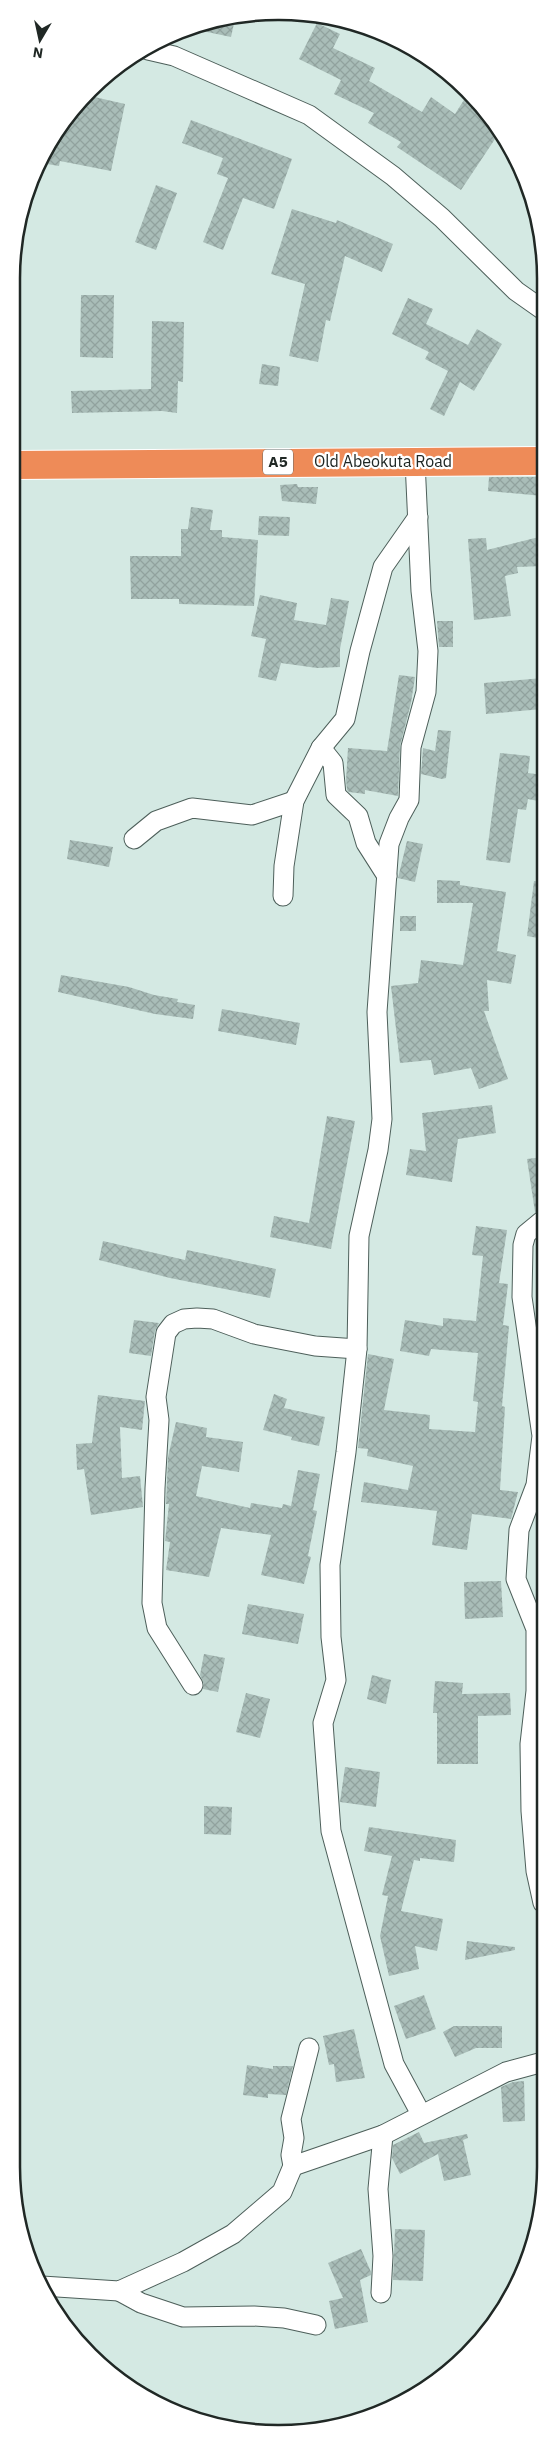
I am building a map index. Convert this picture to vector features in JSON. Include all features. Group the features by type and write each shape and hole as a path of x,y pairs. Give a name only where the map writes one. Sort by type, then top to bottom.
{"highway":[{"name":"Old Abeokuta Road","path":"20,465 537,461"}],"street":[{"path":"155,52 174,56 310,115 393,176 442,218 516,291 537,305"},
{"path":"415,461 421,591 428,651 426,692 411,746 409,800 399,818 389,844 377,1012 382,1118 378,1150 359,1236 356,1349 346,1452 330,1565 331,1638 336,1680 323,1723 331,1831 394,2064 421,2114"},
{"path":"283,896 284,866 294,801 321,748 345,719 360,651 383,567 418,518"},
{"path":"321,748 333,763 336,795 358,816 366,843 387,876"},
{"path":"134,839 156,821 192,808 252,815 294,801"},
{"path":"537,1225 526,1234 523,1246 522,1298 537,1402"},
{"path":"193,1685 157,1628 152,1603 154,1488 159,1420 156,1397 166,1333 173,1324 184,1319 205,1319 254,1334 315,1346 356,1349"},
{"path":"537,1477 536,1485 519,1530 516,1578 536,1629 536,1691 530,1744 531,1811 537,1876"},
{"path":"119,2291 183,2262 233,2234 282,2192 293,2166 291,2155 294,2138 291,2119 309,2048"},
{"path":"293,2166 383,2135 506,2072 537,2064"},
{"path":"381,2293 382,2256 378,2189 383,2135"},
{"path":"50,2287 119,2291 141,2303 183,2317 254,2316 284,2318 316,2325"}],"building":[{"path":"317,23 340,34 333,48 375,68 369,81 422,112 431,97 455,114 464,99 484,121 495,139 461,190 397,147 401,142 368,123 374,113 334,94 341,80 299,59"},
{"path":"234,24 231,37 204,31"},
{"path":"95,97 125,104 111,171 60,161 59,166 47,164 73,121"},
{"path":"191,120 292,159 274,209 243,198 223,250 203,242 228,178 217,174 223,158 182,143"},
{"path":"156,185 177,193 156,250 135,242"},
{"path":"292,209 336,223 337,220 393,244 382,272 345,256 330,321 326,320 318,362 289,356 305,284 271,274"},
{"path":"81,295 114,295 113,358 80,357"},
{"path":"408,298 433,309 426,324 468,345 477,329 502,344 474,391 460,382 444,416 430,409 448,371 425,359 429,352 392,334"},
{"path":"152,321 184,322 183,382 178,381 177,413 162,411 72,413 71,391 151,389"},
{"path":"262,364 280,367 278,386 259,384"},
{"path":"489,477 537,477 537,495 488,491"},
{"path":"297,484 298,487 318,487 316,504 282,501 280,485"},
{"path":"191,507 213,510 210,530 222,530 222,537 258,540 254,606 179,604 179,599 131,599 130,556 181,556 181,529 188,529"},
{"path":"259,516 290,517 289,536 258,535"},
{"path":"486,538 487,550 537,538 537,566 517,567 518,573 505,576 511,616 474,620 468,539"},
{"path":"260,595 297,603 294,620 326,625 331,598 349,601 340,649 340,667 317,668 281,663 276,681 258,677 266,639 251,636"},
{"path":"437,621 453,621 453,647 439,647"},
{"path":"399,675 415,677 411,703 400,746 398,796 365,790 365,794 349,792 346,780 348,748 387,751"},
{"path":"537,679 537,710 486,714 484,683"},
{"path":"438,730 451,731 446,778 442,779 421,774 423,748 435,751"},
{"path":"500,753 530,756 528,773 537,774 537,801 528,799 526,810 518,809 510,863 486,860"},
{"path":"70,840 113,847 109,867 67,859"},
{"path":"407,841 423,844 415,882 398,878"},
{"path":"437,880 460,881 460,885 506,892 497,951 516,955 511,984 487,980 489,1011 484,1011 508,1079 479,1089 471,1068 434,1075 431,1060 400,1063 391,986 418,983 421,960 463,965 473,903 437,903"},
{"path":"534,881 537,881 537,938 527,936"},
{"path":"400,916 416,916 416,931 400,931"},
{"path":"61,975 129,987 154,995 178,999 177,1002 195,1005 193,1019 155,1014 58,992"},
{"path":"222,1009 300,1023 296,1045 218,1031"},
{"path":"492,1105 496,1133 458,1139 452,1182 406,1175 410,1149 426,1151 422,1113"},
{"path":"327,1116 355,1121 331,1249 270,1237 274,1216 309,1223"},
{"path":"537,1158 537,1211 535,1212 527,1159"},
{"path":"476,1226 507,1230 499,1283 508,1284 503,1325 509,1326 502,1406 505,1407 500,1490 518,1492 511,1519 472,1514 467,1550 432,1545 437,1511 361,1502 364,1482 408,1490 413,1466 367,1456 368,1449 358,1448 368,1354 394,1359 384,1410 430,1415 429,1429 475,1432 478,1402 473,1401 478,1353 431,1349 429,1356 400,1351 405,1320 443,1326 443,1318 476,1321 483,1256 472,1255"},
{"path":"103,1241 185,1260 187,1250 276,1269 270,1298 170,1278 99,1260"},
{"path":"134,1320 159,1323 155,1331 151,1356 129,1353"},
{"path":"274,1394 287,1399 284,1408 325,1417 319,1446 291,1440 292,1437 263,1430"},
{"path":"98,1395 145,1401 142,1430 120,1427 122,1478 140,1476 143,1507 91,1515 84,1469 77,1470 76,1444 92,1443"},
{"path":"176,1422 207,1428 206,1437 243,1442 239,1472 202,1466 196,1496 250,1508 251,1503 282,1508 283,1504 291,1506 298,1470 320,1474 313,1510 317,1511 308,1556 311,1557 304,1584 261,1575 271,1535 221,1528 209,1577 166,1570 170,1542 165,1541 169,1504 166,1504 168,1457"},
{"path":"501,1581 503,1617 465,1619 464,1582"},
{"path":"248,1604 304,1614 298,1644 242,1634"},
{"path":"204,1654 225,1658 218,1692 203,1689 204,1684 200,1675"},
{"path":"372,1675 391,1680 386,1704 367,1699"},
{"path":"435,1681 463,1683 462,1694 510,1693 511,1715 478,1716 478,1764 437,1764 437,1713 433,1713"},
{"path":"246,1693 270,1699 260,1738 236,1732"},
{"path":"345,1767 380,1772 376,1807 340,1802"},
{"path":"204,1806 232,1807 231,1835 204,1834"},
{"path":"369,1827 456,1840 454,1862 420,1858 420,1861 414,1860 401,1911 443,1919 437,1951 415,1946 419,1969 389,1976 380,1936 388,1896 382,1895 392,1856 364,1851"},
{"path":"467,1941 515,1947 515,1950 465,1960"},
{"path":"424,1995 436,2029 406,2039 394,2006"},
{"path":"454,2026 502,2026 502,2048 476,2048 455,2057 443,2032"},
{"path":"354,2029 365,2078 336,2082 334,2064 329,2065 323,2036"},
{"path":"247,2065 273,2069 273,2066 293,2066 286,2095 268,2094 268,2098 243,2095"},
{"path":"524,2081 525,2121 503,2122 501,2087 513,2082"},
{"path":"419,2132 424,2143 467,2134 468,2138 463,2140 471,2175 444,2181 438,2154 400,2174 392,2158 393,2145"},
{"path":"395,2229 425,2230 423,2281 393,2280"},
{"path":"361,2249 371,2272 371,2275 360,2280 368,2322 335,2329 329,2301 343,2298 328,2263"}]}
